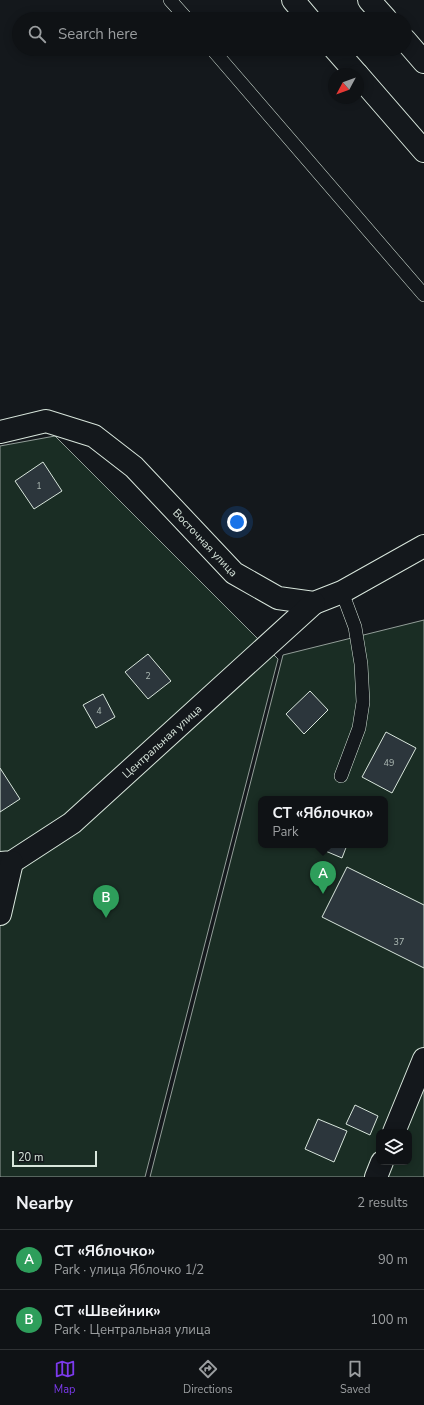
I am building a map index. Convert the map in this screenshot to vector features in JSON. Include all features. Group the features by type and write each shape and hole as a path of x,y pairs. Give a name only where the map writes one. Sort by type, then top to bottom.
{"street":[{"path":"293,0 303,12"},
{"path":"369,0 380,12"},
{"path":"412,48 424,62"},
{"path":"341,56 351,68"},
{"path":"364,83 424,151"},
{"name":"Восточная улица","path":"0,432 46,421 94,436 134,466 234,573 278,598 314,603 342,592 424,546"},
{"name":"Центральная улица","path":"6,863 72,823 314,603"},
{"path":"0,914 6,863"},
{"path":"395,1129 424,1059"},
{"path":"376,1177 381,1165"}],"lane":[{"path":"170,0 181,12"},
{"path":"218,56 424,295"},
{"path":"341,776 359,728 363,702 361,664 355,627 342,592"}],"green space":[{"path":"55,436 278,659 145,1177 0,1177 0,446"},
{"path":"424,620 424,1177 150,1177 283,655"}],"building":[{"path":"43,462 62,491 34,509 15,481"},
{"path":"148,654 171,681 148,699 125,672"},
{"path":"310,691 328,710 304,734 286,714"},
{"path":"103,694 115,717 96,728 83,705"},
{"path":"386,732 416,748 392,793 362,777"},
{"path":"0,768 20,799 0,812"},
{"path":"318,848 346,848 342,858"},
{"path":"347,867 424,905 424,968 322,917"},
{"path":"355,1105 378,1116 370,1135 346,1124"},
{"path":"318,1119 347,1131 334,1162 305,1149"}],"place":[{"name":"СТ «Яблочко»","path":"323,894"},
{"name":"СТ «Швейник»","path":"106,918"}]}
